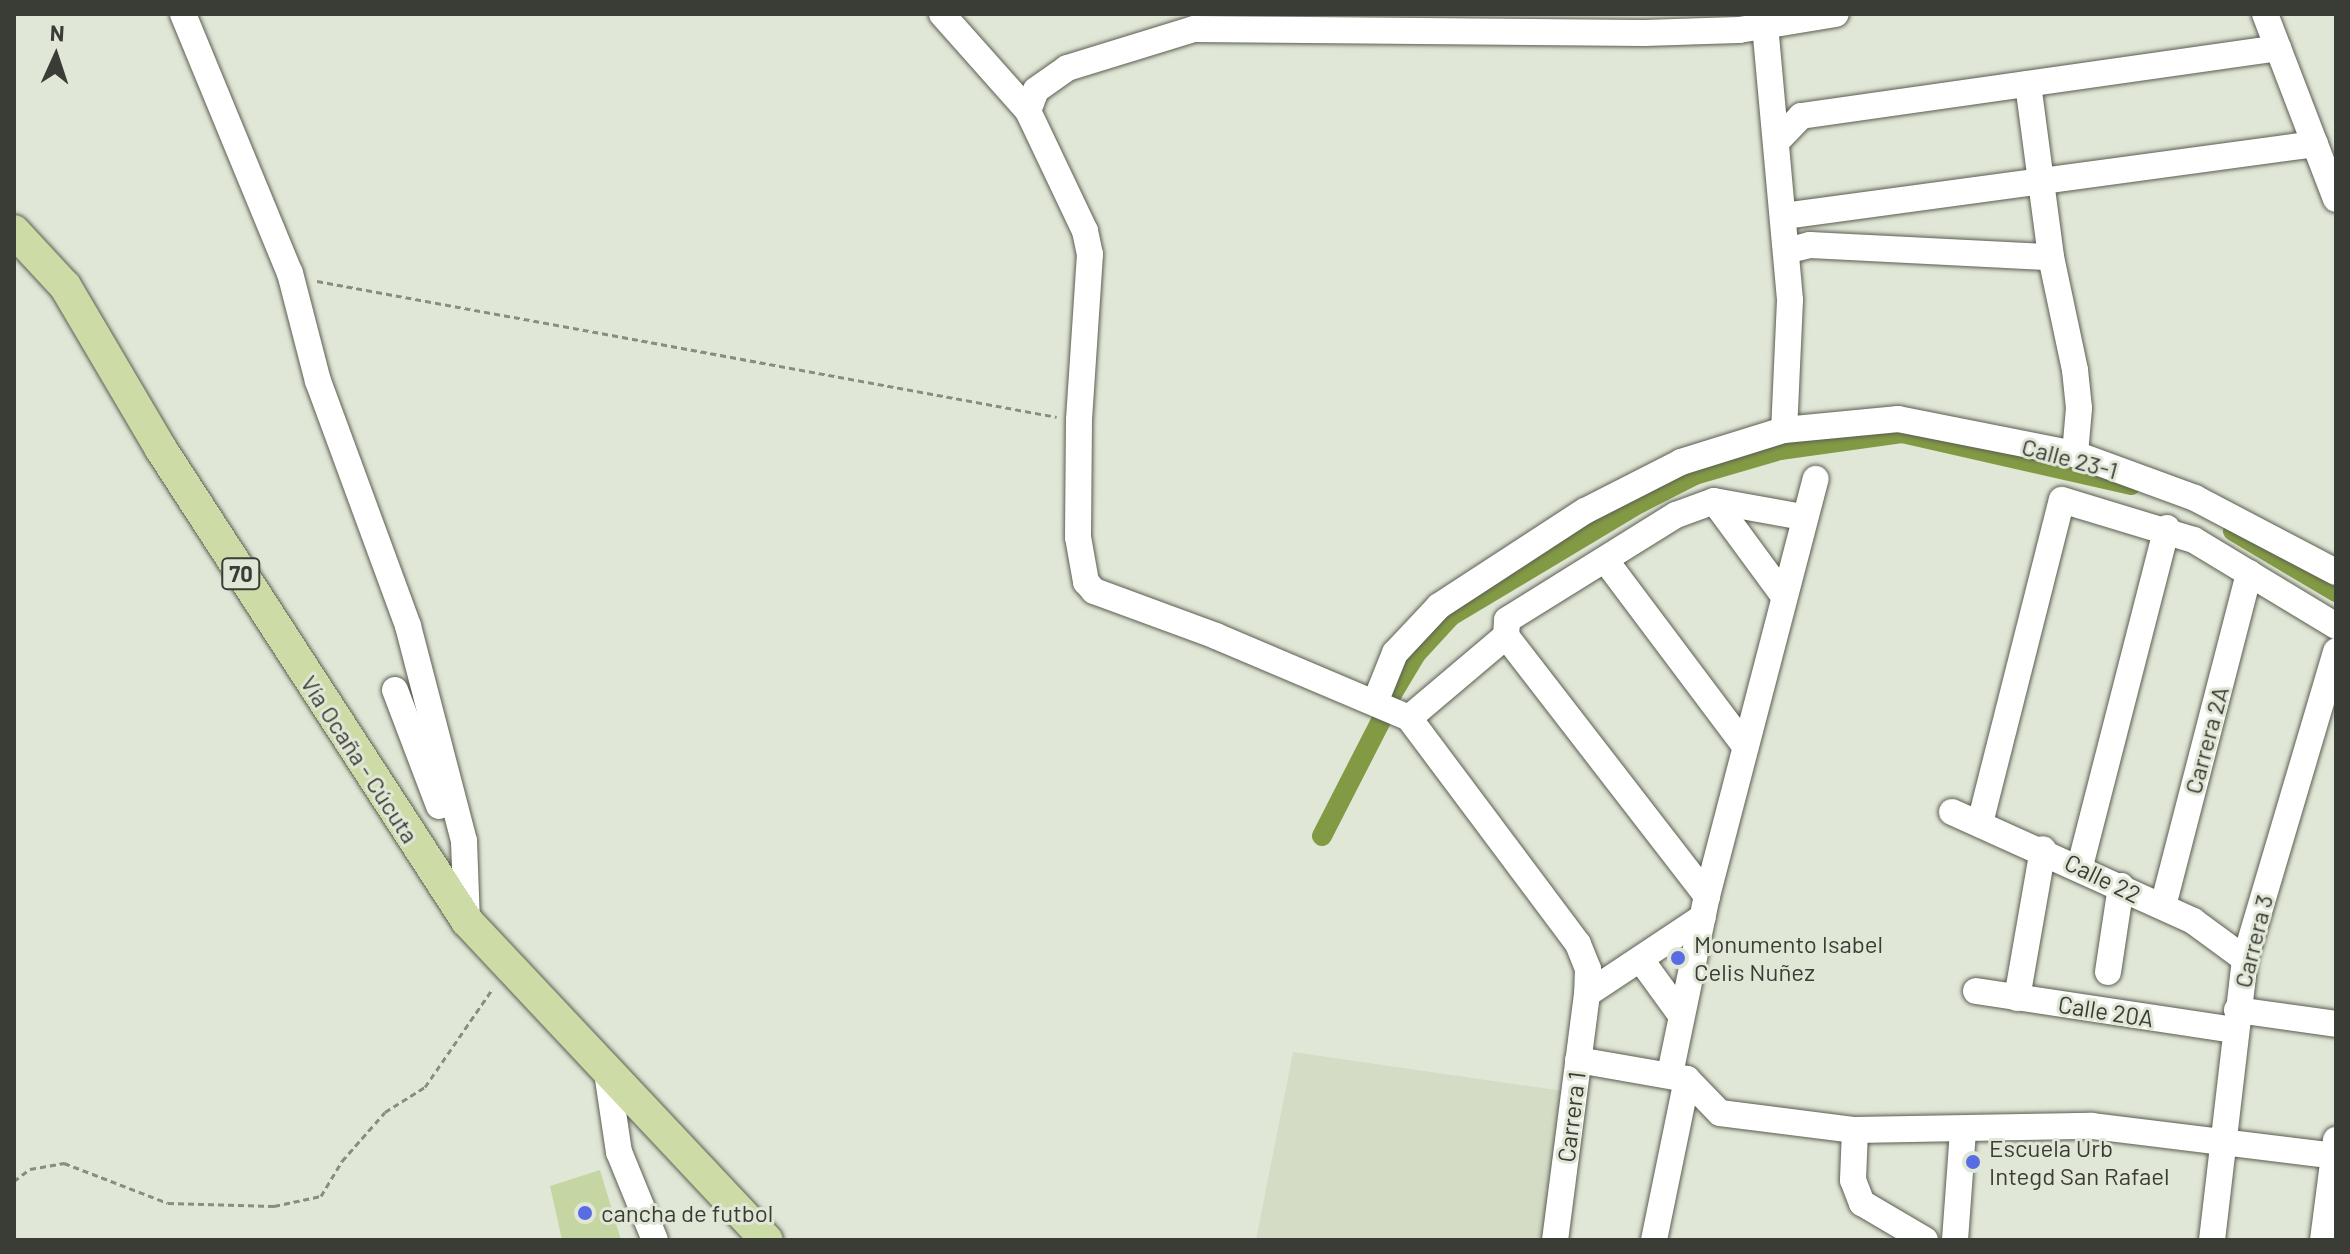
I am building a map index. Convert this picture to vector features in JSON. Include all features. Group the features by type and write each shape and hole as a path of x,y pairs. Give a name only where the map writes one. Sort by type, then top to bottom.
{"main road":[{"name":"Vía Ocaña - Cúcuta","path":"14,231 65,286 161,449 467,921 507,968 767,1240"}],"street":[{"path":"183,14 290,273 318,381 408,626 464,841 467,921"},
{"path":"942,14 1028,111 1085,231 1090,254 1079,420 1080,568 1094,591 1376,700 1409,718 1506,636"},
{"path":"1028,111 1036,90 1067,68 1194,29 1644,33 1765,25 1836,14"},
{"path":"2265,14 2336,199"},
{"path":"1765,25 1779,139 1786,251 1790,352 1784,430"},
{"path":"1779,139 1801,116 2278,48"},
{"path":"2028,84 2044,182 2051,257 2079,408 2075,454"},
{"path":"1784,216 2315,144"},
{"path":"1786,251 1810,245 2051,257"},
{"name":"Calle 23-1","path":"1376,700 1395,653 1439,606 1585,511 1681,462 1784,430 1898,419 2075,454 2195,498 2336,572"},
{"path":"1654,1240 1678,1076 1681,1015 1705,906 1783,595 1816,479"},
{"path":"1980,823 2062,500 2167,528 2336,626"},
{"path":"1705,906 1506,636 1507,620 1676,515 1714,501 1803,517"},
{"path":"1714,501 1783,595"},
{"path":"2080,866 2167,528"},
{"path":"1606,561 1745,746"},
{"name":"Carrera 2A","path":"2163,906 2249,573"},
{"name":"Carrera 3","path":"2212,1240 2245,959 2336,651"},
{"path":"395,690 424,760 448,846 464,872"},
{"name":"Carrera 1","path":"1409,718 1570,932 1588,969 1562,1239"},
{"name":"Calle 22","path":"1952,812 2043,849 2163,906 2220,938 2245,959"},
{"path":"2017,998 2043,849"},
{"path":"2108,972 2121,886"},
{"path":"1587,994 1641,960 1705,906"},
{"path":"1641,960 1681,1015"},
{"name":"Calle 20A","path":"1976,991 2017,998 2236,1020 2336,1024"},
{"path":"1578,1060 1678,1076 1720,1113 1855,1130 2092,1126 2335,1150 2323,1240"},
{"path":"607,1072 619,1152 655,1240"},
{"path":"1855,1130 1853,1180 1862,1203 1925,1240"},
{"path":"1955,1240 1963,1130"}],"path":[{"path":"290,273 332,288 1079,420"},
{"path":"14,1181 30,1169 64,1163 168,1203 274,1206 321,1196 342,1161 385,1112 425,1087 507,968"}],"shaded area":[{"path":"1293,1052 1563,1091 1545,1240 1256,1240"}],"green space":[{"name":"cancha de futbol","path":"600,1170 621,1240 562,1240 550,1186"}],"waterway":[{"path":"1389,699 1416,654 1451,616 1640,503 1695,475 1780,450 1902,433 2131,485"},
{"path":"2233,531 2336,592"},
{"path":"1322,836 1384,715"}],"place":[{"name":"Monumento Isabel Celis Nuñez","path":"1678,958"},
{"name":"Escuela Urb Integd San Rafael","path":"1973,1162"},
{"name":"cancha de futbol","path":"585,1213"}]}
